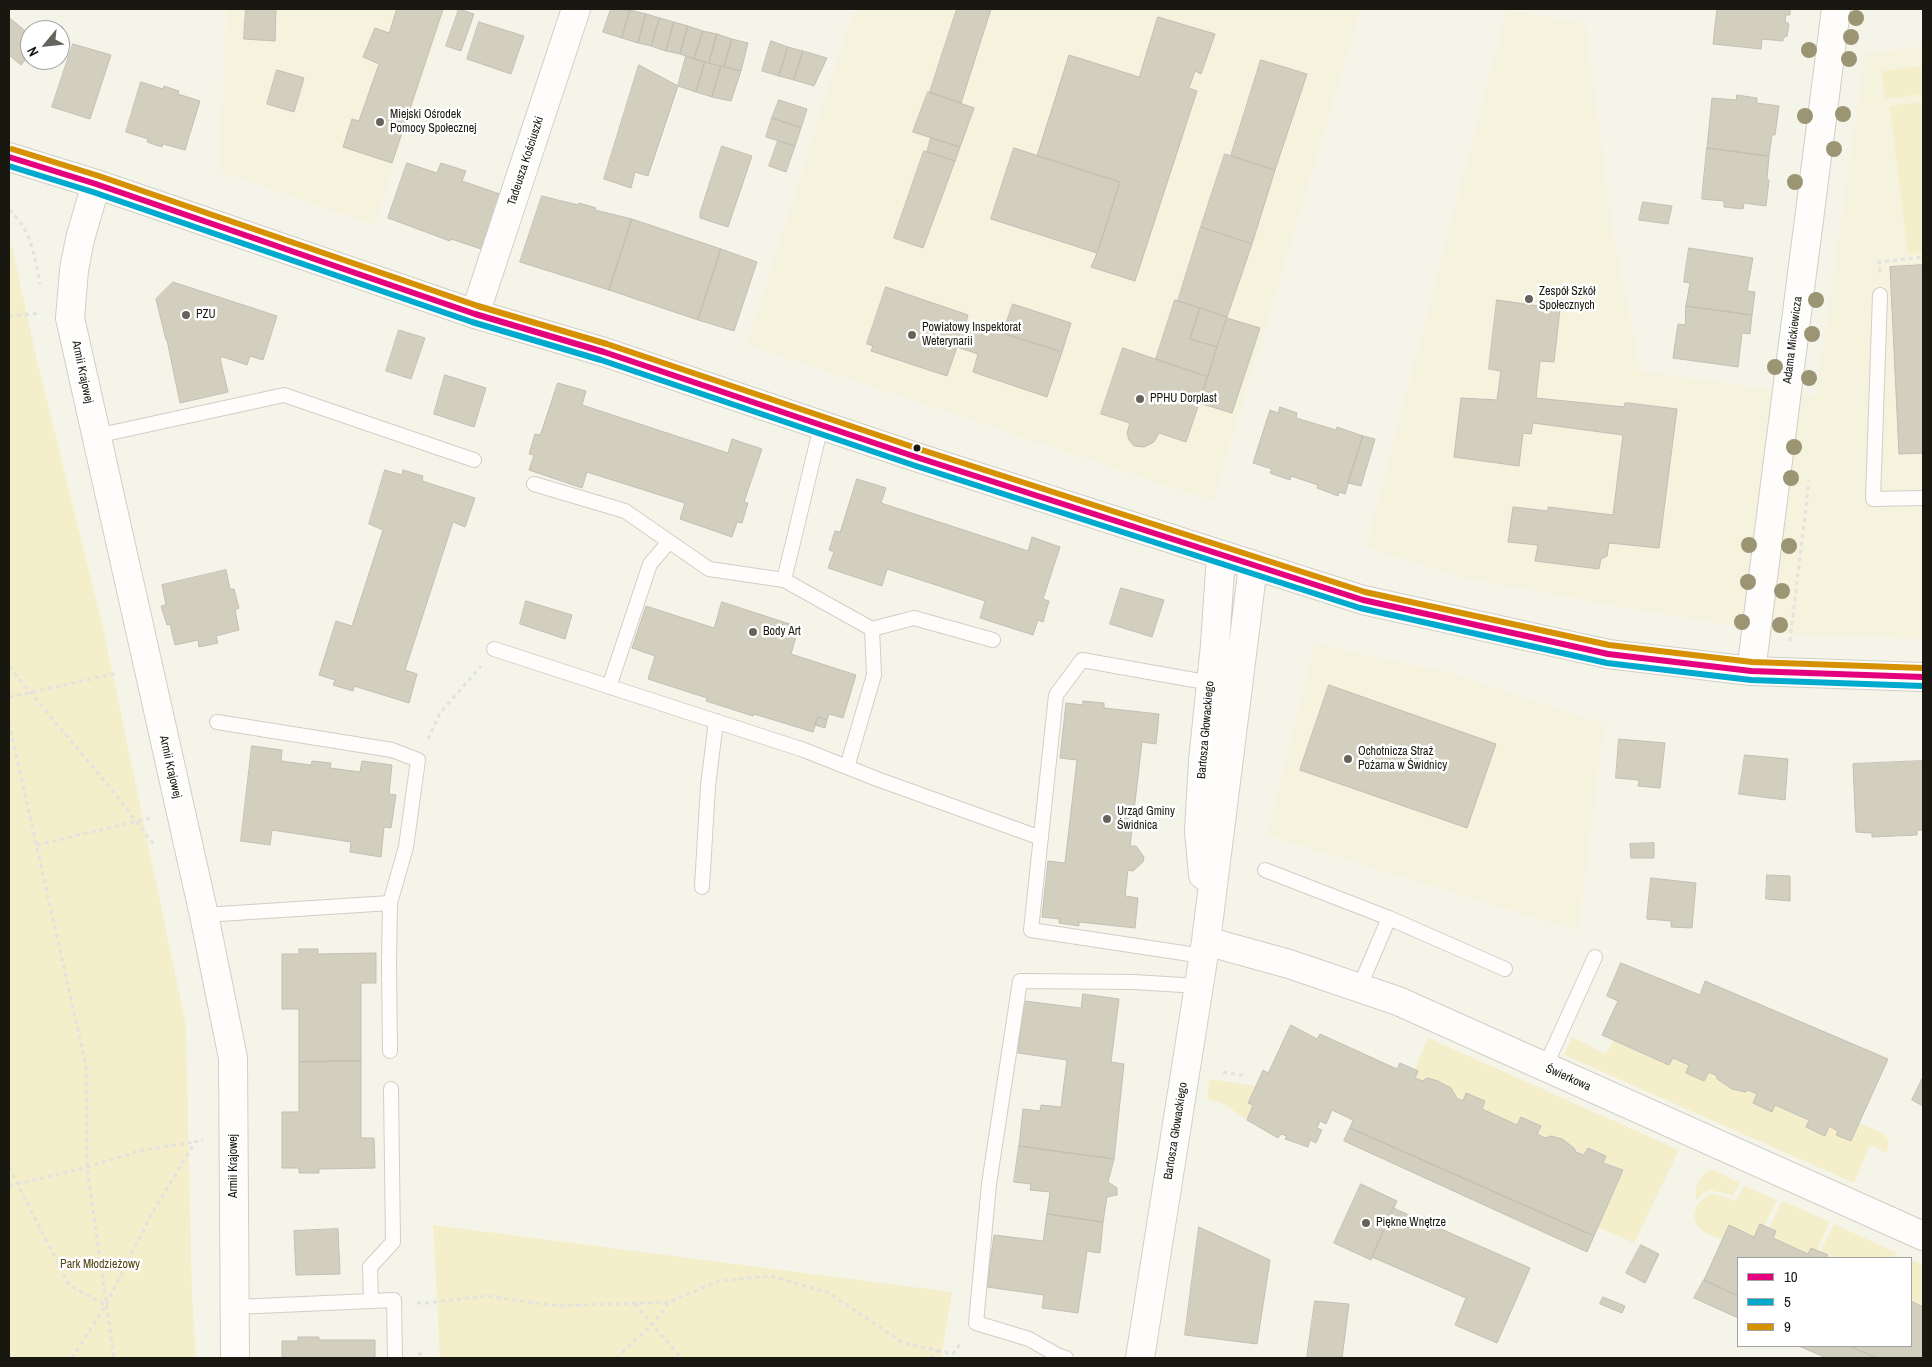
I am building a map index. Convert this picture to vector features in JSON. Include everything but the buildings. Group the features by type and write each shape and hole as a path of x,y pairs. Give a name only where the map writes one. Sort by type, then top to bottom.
{"street":[{"name":"Tadeusza Kościuszki","path":"475,314 576,9"},
{"name":"Adama Mickiewicza","path":"1751,671 1836,9"},
{"path":"9,157 96,184 475,314 604,352 821,426 1363,600 1608,654 1751,671 1923,677"},
{"name":"Armii Krajowej","path":"96,184 80,239 70,318 204,915 233,1058 235,1358"},
{"name":"Bartosza Głowackiego","path":"1210,903 1204,878 1199,831 1203,761 1221,555"},
{"name":"Bartosza Głowackiego","path":"1140,1358 1204,948 1254,566"},
{"name":"Świerkowa","path":"1204,948 1289,964 1398,1001 1923,1236"}],"lane":[{"path":"1880,295 1873,499 1923,498"},
{"path":"96,436 284,395 474,460"},
{"path":"784,580 821,426"},
{"path":"534,484 626,511 709,569 784,580 872,629 914,618 993,640"},
{"path":"609,687 650,564 669,542"},
{"path":"847,767 874,675 872,629"},
{"path":"494,649 804,750 1040,838"},
{"path":"1204,948 1031,930 1056,695 1082,660 1211,683"},
{"path":"702,887 708,786 716,721"},
{"path":"217,722 392,750 418,760 406,847 390,903 388,963 390,1051"},
{"path":"1265,870 1389,918 1505,969"},
{"path":"204,915 390,903"},
{"path":"1359,988 1389,918"},
{"path":"1545,1067 1595,957"},
{"path":"1066,1358 1058,1356 1029,1338 976,1323 989,1184 1020,981 1134,982 1198,986"},
{"path":"371,1301 370,1267 393,1242 391,1089"},
{"path":"235,1307 394,1300 395,1358"}],"path":[{"path":"1880,295 1879,262 1923,257"},
{"path":"9,316 47,313"},
{"path":"418,760 440,713 494,649"},
{"path":"9,667 160,852"},
{"path":"9,697 126,671"},
{"path":"9,723 86,1066 87,1167 114,1358"},
{"path":"37,845 157,817"},
{"path":"1223,1072 1247,1076"},
{"path":"9,1186 87,1167 143,1150 204,1139"},
{"path":"72,1358 106,1305 151,1215 194,1142"},
{"path":"9,1167 69,1285 106,1305"},
{"path":"394,1300 426,1304 487,1296 557,1306 668,1302 719,1281 772,1276 829,1293 902,1344 953,1354 976,1323"},
{"path":"616,1358 653,1324 668,1302"},
{"path":"635,1304 681,1358"},
{"path":"930,1358 939,1351"}],"shaded area":[{"path":"227,9 446,9 374,225 219,171"},
{"path":"857,9 1361,9 1213,501 747,345 849,24"},
{"name":"Zespół Szkół Społecznych","path":"1507,10 1585,23 1612,227 1641,371 1816,396 1865,54 1923,46 1923,639 1796,635 1626,608 1460,577 1366,547"},
{"path":"1315,644 1446,672 1604,724 1578,931 1267,835"}],"green space":[{"path":"1923,66 1923,94 1885,99 1882,71"},
{"path":"1923,102 1923,252 1908,254 1890,106"},
{"name":"Park Młodzieżowy","path":"9,245 12,247 36,356 104,632 186,1026 192,1295 196,1358 9,1358"},
{"path":"1572,1037 1606,1054 1613,1040 1669,1065 1673,1058 1689,1065 1687,1073 1704,1081 1709,1072 1717,1076 1717,1079 1732,1089 1746,1092 1748,1090 1757,1094 1753,1103 1772,1112 1775,1105 1809,1120 1806,1127 1824,1136 1829,1126 1838,1131 1836,1135 1851,1141 1859,1123 1882,1133 1889,1140 1887,1153 1870,1145 1854,1183 1564,1055"},
{"path":"1428,1038 1679,1150 1634,1243 1598,1227 1623,1170 1603,1163 1606,1156 1588,1148 1584,1155 1551,1136 1545,1138 1537,1134 1540,1126 1521,1117 1517,1125 1482,1109 1485,1102 1466,1093 1463,1101 1451,1088 1440,1082 1427,1079 1423,1081 1415,1078 1418,1071 1415,1070"},
{"path":"1209,1079 1256,1086 1248,1103 1253,1105 1247,1120 1224,1104 1207,1099"},
{"path":"1712,1169 1740,1183 1733,1196 1711,1190 1703,1193 1696,1201 1698,1182 1707,1171"},
{"path":"1744,1186 1777,1200 1764,1226 1760,1224 1754,1237 1729,1226 1722,1239 1707,1234 1700,1229 1696,1224 1694,1213 1702,1200 1712,1193 1736,1201"},
{"path":"1782,1201 1830,1222 1817,1250 1811,1248 1808,1254 1773,1238 1776,1231 1769,1228"},
{"path":"1834,1224 1897,1253 1895,1257 1827,1257 1828,1255 1820,1252"},
{"path":"433,1225 952,1292 941,1358 440,1358"},
{"path":"1912,1260 1923,1265 1923,1307 1912,1302"}],"transit line":[{"name":"9","path":"12,149 99,176 478,306 607,344 922,450 1365,592 1609,645 1752,662 1923,668"},
{"name":"10","path":"9,157 96,184 475,314 604,352 919,458 1363,600 1608,654 1751,671 1923,677"},
{"name":"5","path":"9,166 93,192 472,322 601,360 916,466 1360,608 1607,663 1751,680 1923,686"}],"place":[{"name":"Miejski Ośrodek Pomocy Społecznej","path":"380,122"},
{"name":"Zespół Szkół Społecznych","path":"1529,299"},
{"name":"PZU","path":"186,315"},
{"name":"Powiatowy Inspektorat Weterynarii","path":"912,335"},
{"name":"PPHU Dorplast","path":"1140,399"},
{"name":"Body Art","path":"753,632"},
{"name":"Ochotnicza Straż Pożarna w Świdnicy","path":"1348,759"},
{"name":"Urząd Gminy Świdnica","path":"1107,819"},
{"name":"Piękne Wnętrze","path":"1366,1223"}]}
